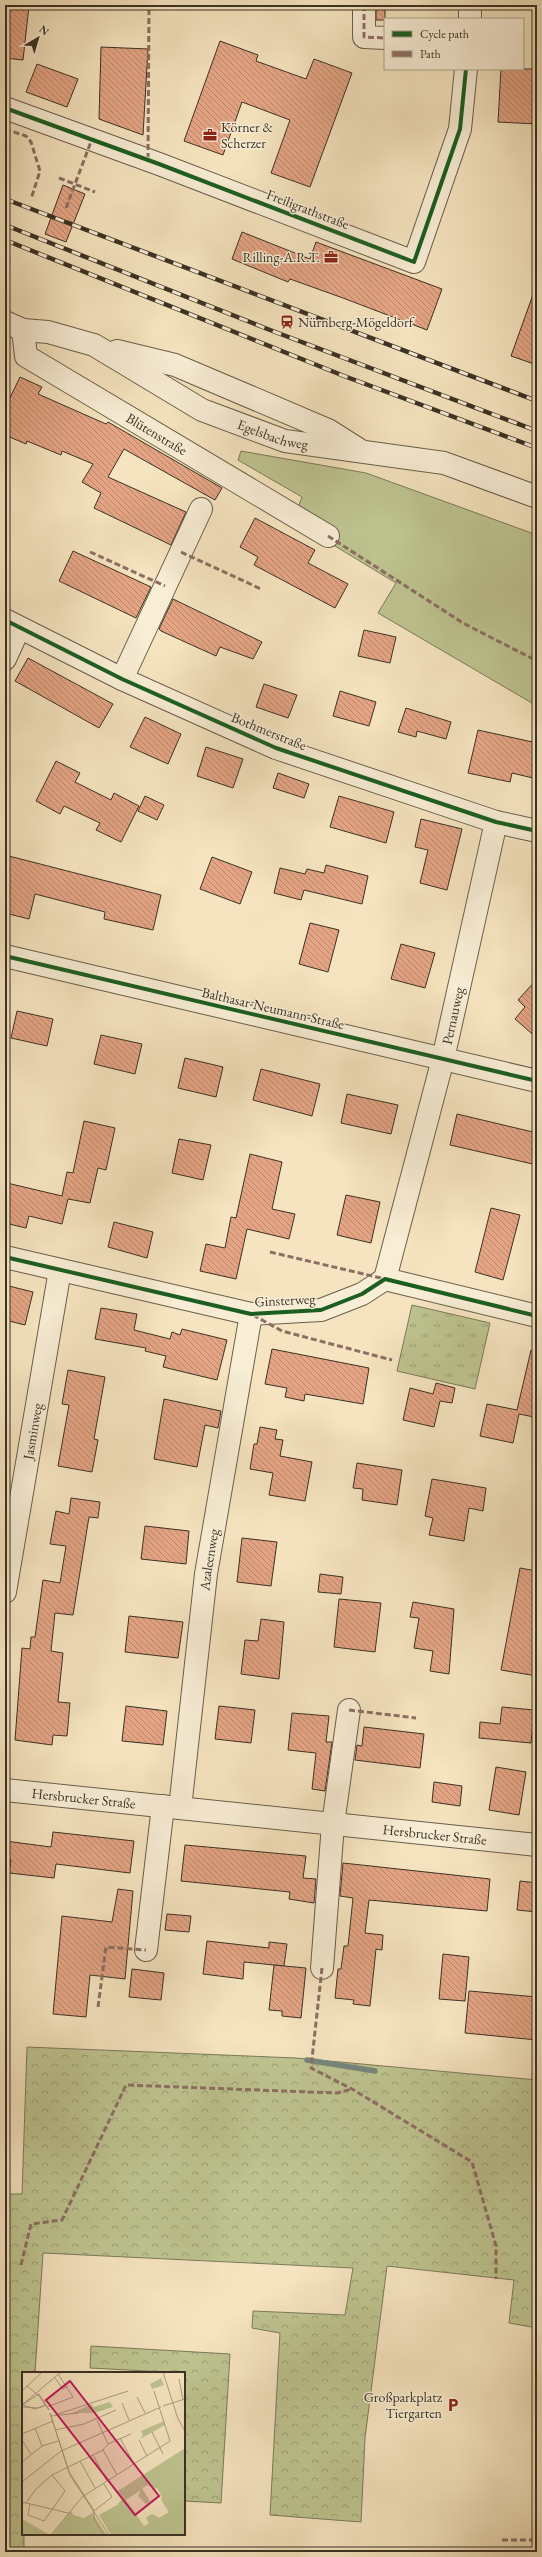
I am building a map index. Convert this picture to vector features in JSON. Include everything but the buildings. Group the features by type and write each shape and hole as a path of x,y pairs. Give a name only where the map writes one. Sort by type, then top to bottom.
{"street":[{"path":"364,5 364,37 384,38"},
{"path":"470,5 470,18"},
{"name":"Freiligrathstraße","path":"5,108 159,164 414,262 460,129 466,70"},
{"name":"Egelsbachweg","path":"14,326 48,332 94,345 202,410 285,441 444,463 537,497"},
{"name":"Blütenstraße","path":"14,326 26,356 328,536"},
{"path":"94,345 175,365 328,430 362,452"},
{"path":"122,679 201,509"},
{"name":"Bothmerstraße","path":"5,659 12,624 122,679 276,748 496,822 537,832"},
{"name":"Pernauweg","path":"386,1279 443,1059 496,822"},
{"name":"Balthasar-Neumann-Straße","path":"5,956 537,1081"},
{"name":"Ginsterweg","path":"5,1256 251,1314 321,1310 362,1294 386,1279"},
{"name":"Jasminweg","path":"5,1592 60,1270"},
{"path":"386,1279 537,1316"},
{"name":"Azaleenweg","path":"172,1807 206,1574 251,1314"},
{"path":"322,1968 333,1824 349,1710"},
{"name":"Hersbrucker Straße","path":"5,1790 537,1845"},
{"path":"146,1950 172,1807"}],"green space":[{"path":"241,451 366,473 537,535 537,706 378,613 396,583 325,540 297,510 302,497 238,460"},
{"path":"412,1305 490,1323 475,1389 397,1371"},
{"path":"27,2047 296,2058 537,2080 537,2328 509,2323 514,2280 387,2266 365,2438 361,2522 270,2515 280,2333 252,2328 253,2311 345,2315 353,2268 43,2253 35,2372 22,2372 22,2535 24,2535 24,2552 5,2552 5,2194 22,2194"},
{"path":"91,2346 230,2354 221,2503 185,2501 185,2372 90,2368"}],"waterway":[{"path":"307,2060 375,2071"}],"railway":[{"path":"5,199 537,401"},
{"path":"5,225 270,330 537,431"},
{"path":"5,240 344,376 537,448"}],"marked path":[{"path":"148,159 149,5"},
{"path":"364,5 364,37 384,38"},
{"path":"5,129 26,136 31,142 40,171 31,199"},
{"path":"66,208 92,139"},
{"path":"59,178 95,192"},
{"path":"5,272 10,256"},
{"path":"328,536 463,623 537,661"},
{"path":"90,552 165,586"},
{"path":"181,552 261,589"},
{"path":"270,1252 385,1279"},
{"path":"253,1315 282,1331 392,1360"},
{"path":"349,1710 416,1718"},
{"path":"98,2007 106,1947 146,1950"},
{"path":"322,1968 311,2068 352,2089 472,2162 496,2246 496,2279"},
{"path":"21,2265 31,2224 62,2220 126,2085 337,2093 352,2089"},
{"path":"502,2540 537,2540"}],"cycle path":[{"path":"5,108 159,164 414,262 460,129 466,70"},
{"path":"5,620 122,679 276,748 496,822 537,831"},
{"path":"5,956 537,1081"},
{"path":"5,1257 251,1314 321,1310 362,1294 385,1279 537,1316"}],"place":[{"name":"Körner & Scherzer","path":"210,135"},
{"name":"Rilling-A.R.T.","path":"331,257"},
{"name":"Nürnberg-Mögeldorf","path":"287,322"},
{"name":"Großparkplatz Tiergarten","path":"453,2405"}]}
